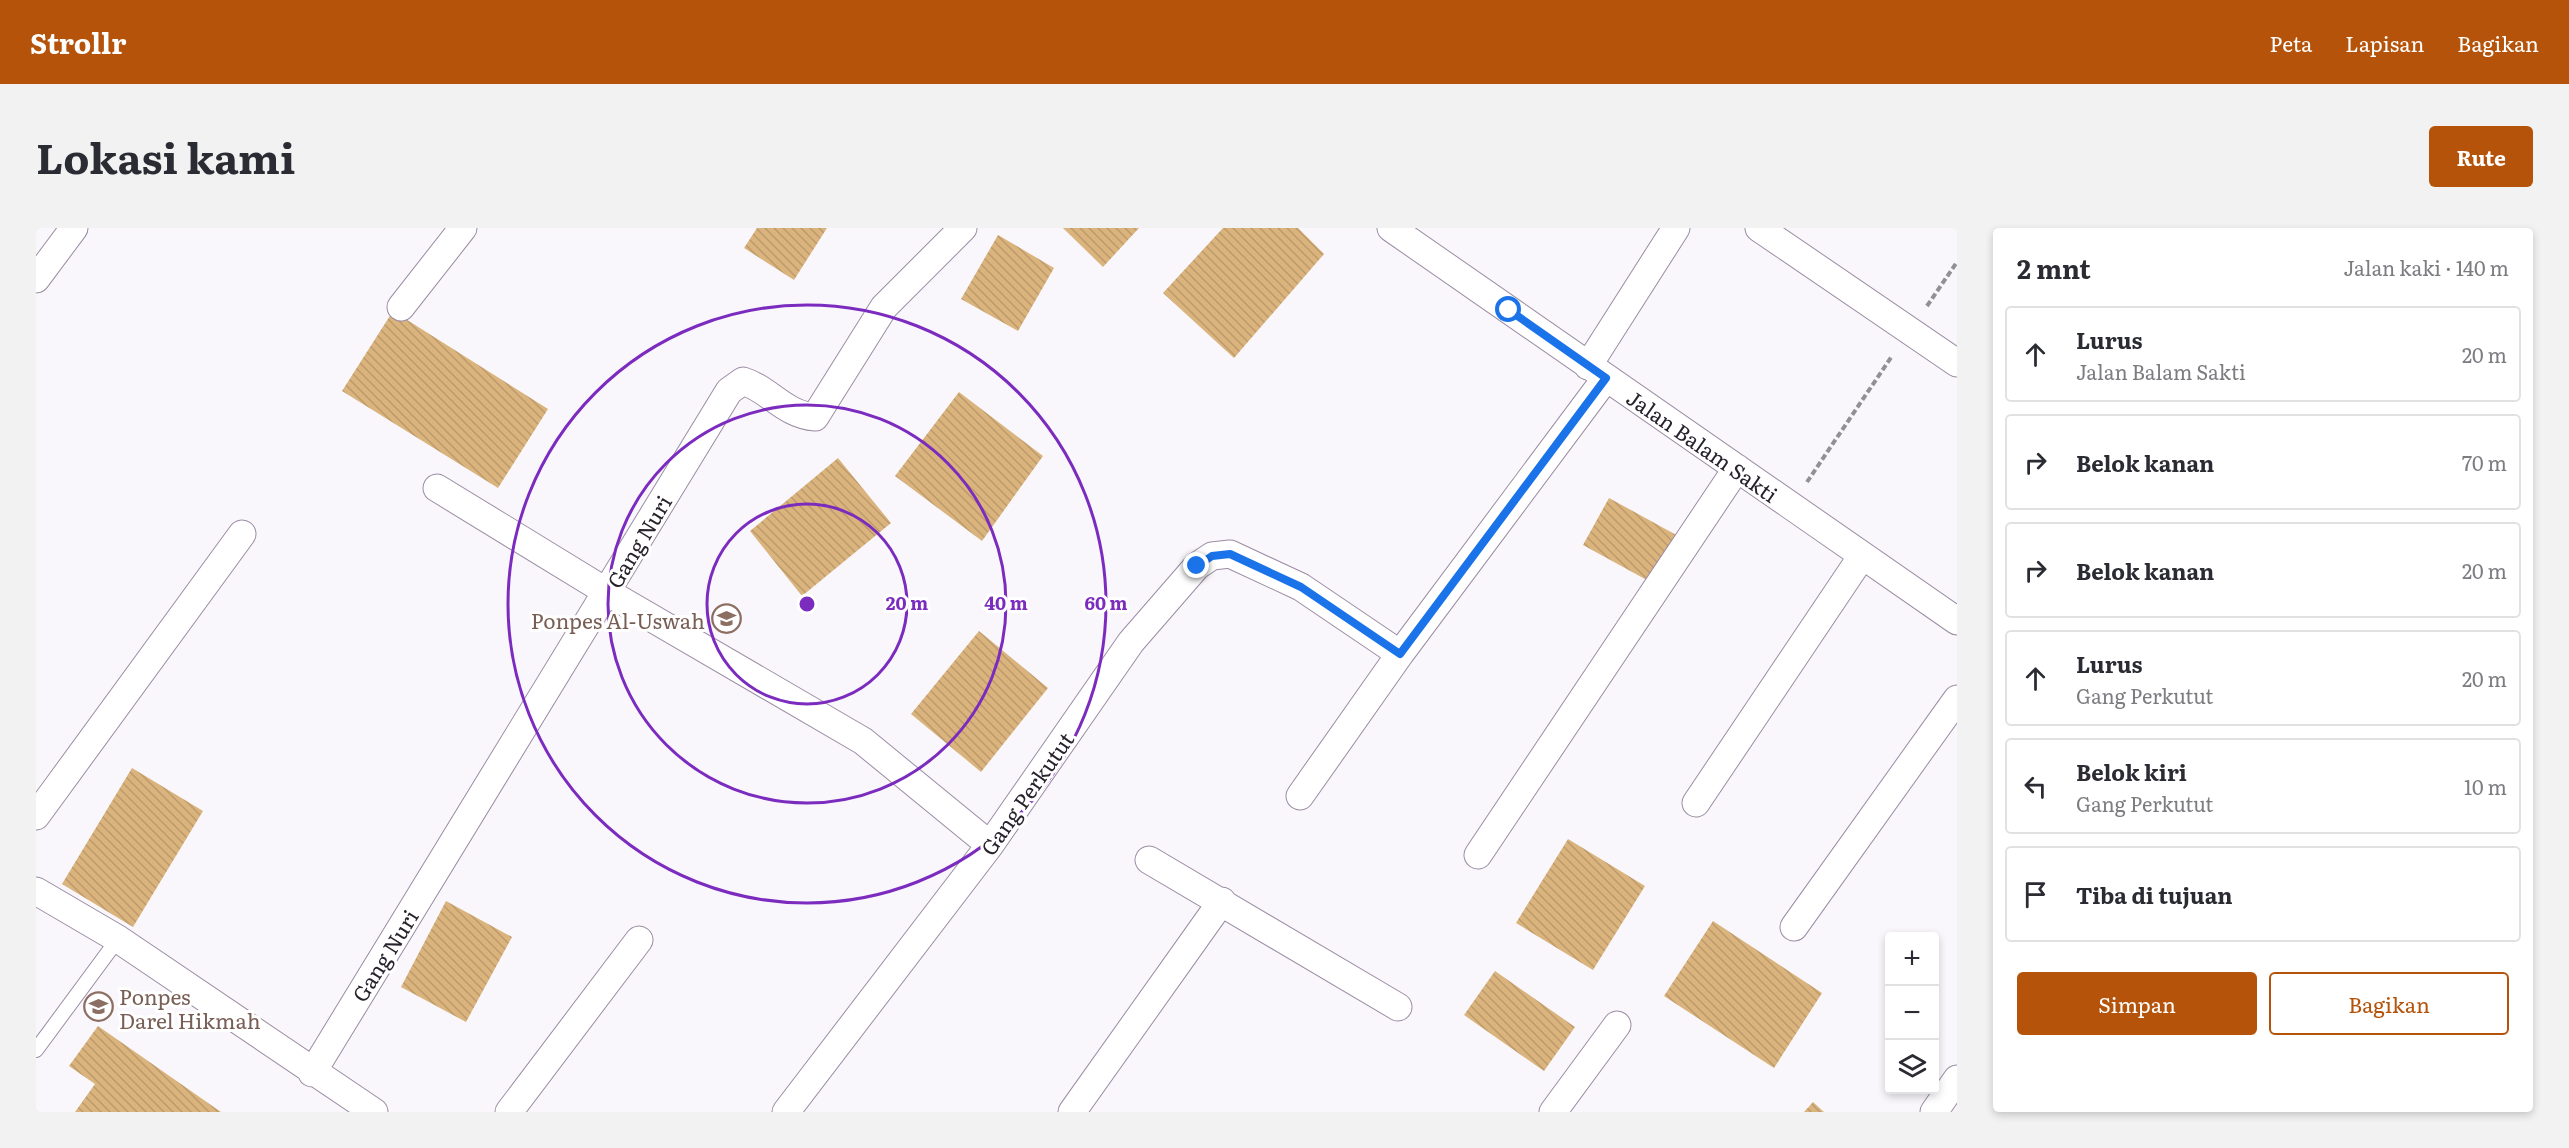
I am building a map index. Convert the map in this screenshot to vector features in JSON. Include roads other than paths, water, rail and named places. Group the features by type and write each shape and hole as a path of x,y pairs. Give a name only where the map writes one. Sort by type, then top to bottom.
{"street":[{"path":"36,279 74,228"},
{"path":"401,307 463,228"},
{"name":"Gang Nuri","path":"312,1072 729,391 742,381 751,384 790,411 803,416 815,417 884,307 963,228"},
{"name":"Jalan Balam Sakti","path":"1391,228 1957,621"},
{"path":"1300,796 1597,372 1676,228"},
{"path":"1759,228 1957,363"},
{"path":"1478,855 1737,468"},
{"path":"437,488 608,592 864,741 990,845"},
{"path":"36,816 242,534"},
{"name":"Gang Perkutut","path":"786,1112 990,845 1131,642 1197,566 1212,556 1230,554 1301,587 1400,654"},
{"path":"1696,803 1863,556"},
{"path":"1794,927 1957,699"},
{"path":"1149,860 1222,901 1398,1007"},
{"path":"36,891 118,939 374,1112"},
{"path":"1072,1112 1222,901"},
{"path":"509,1112 639,940"},
{"path":"1553,1112 1617,1026"},
{"path":"1934,1112 1957,1079"}],"lane":[{"path":"36,1050 118,939"}],"place":[{"name":"Ponpes Al-Uswah","path":"726,619"},
{"name":"Ponpes Darel Hikmah","path":"98,1007"}]}
